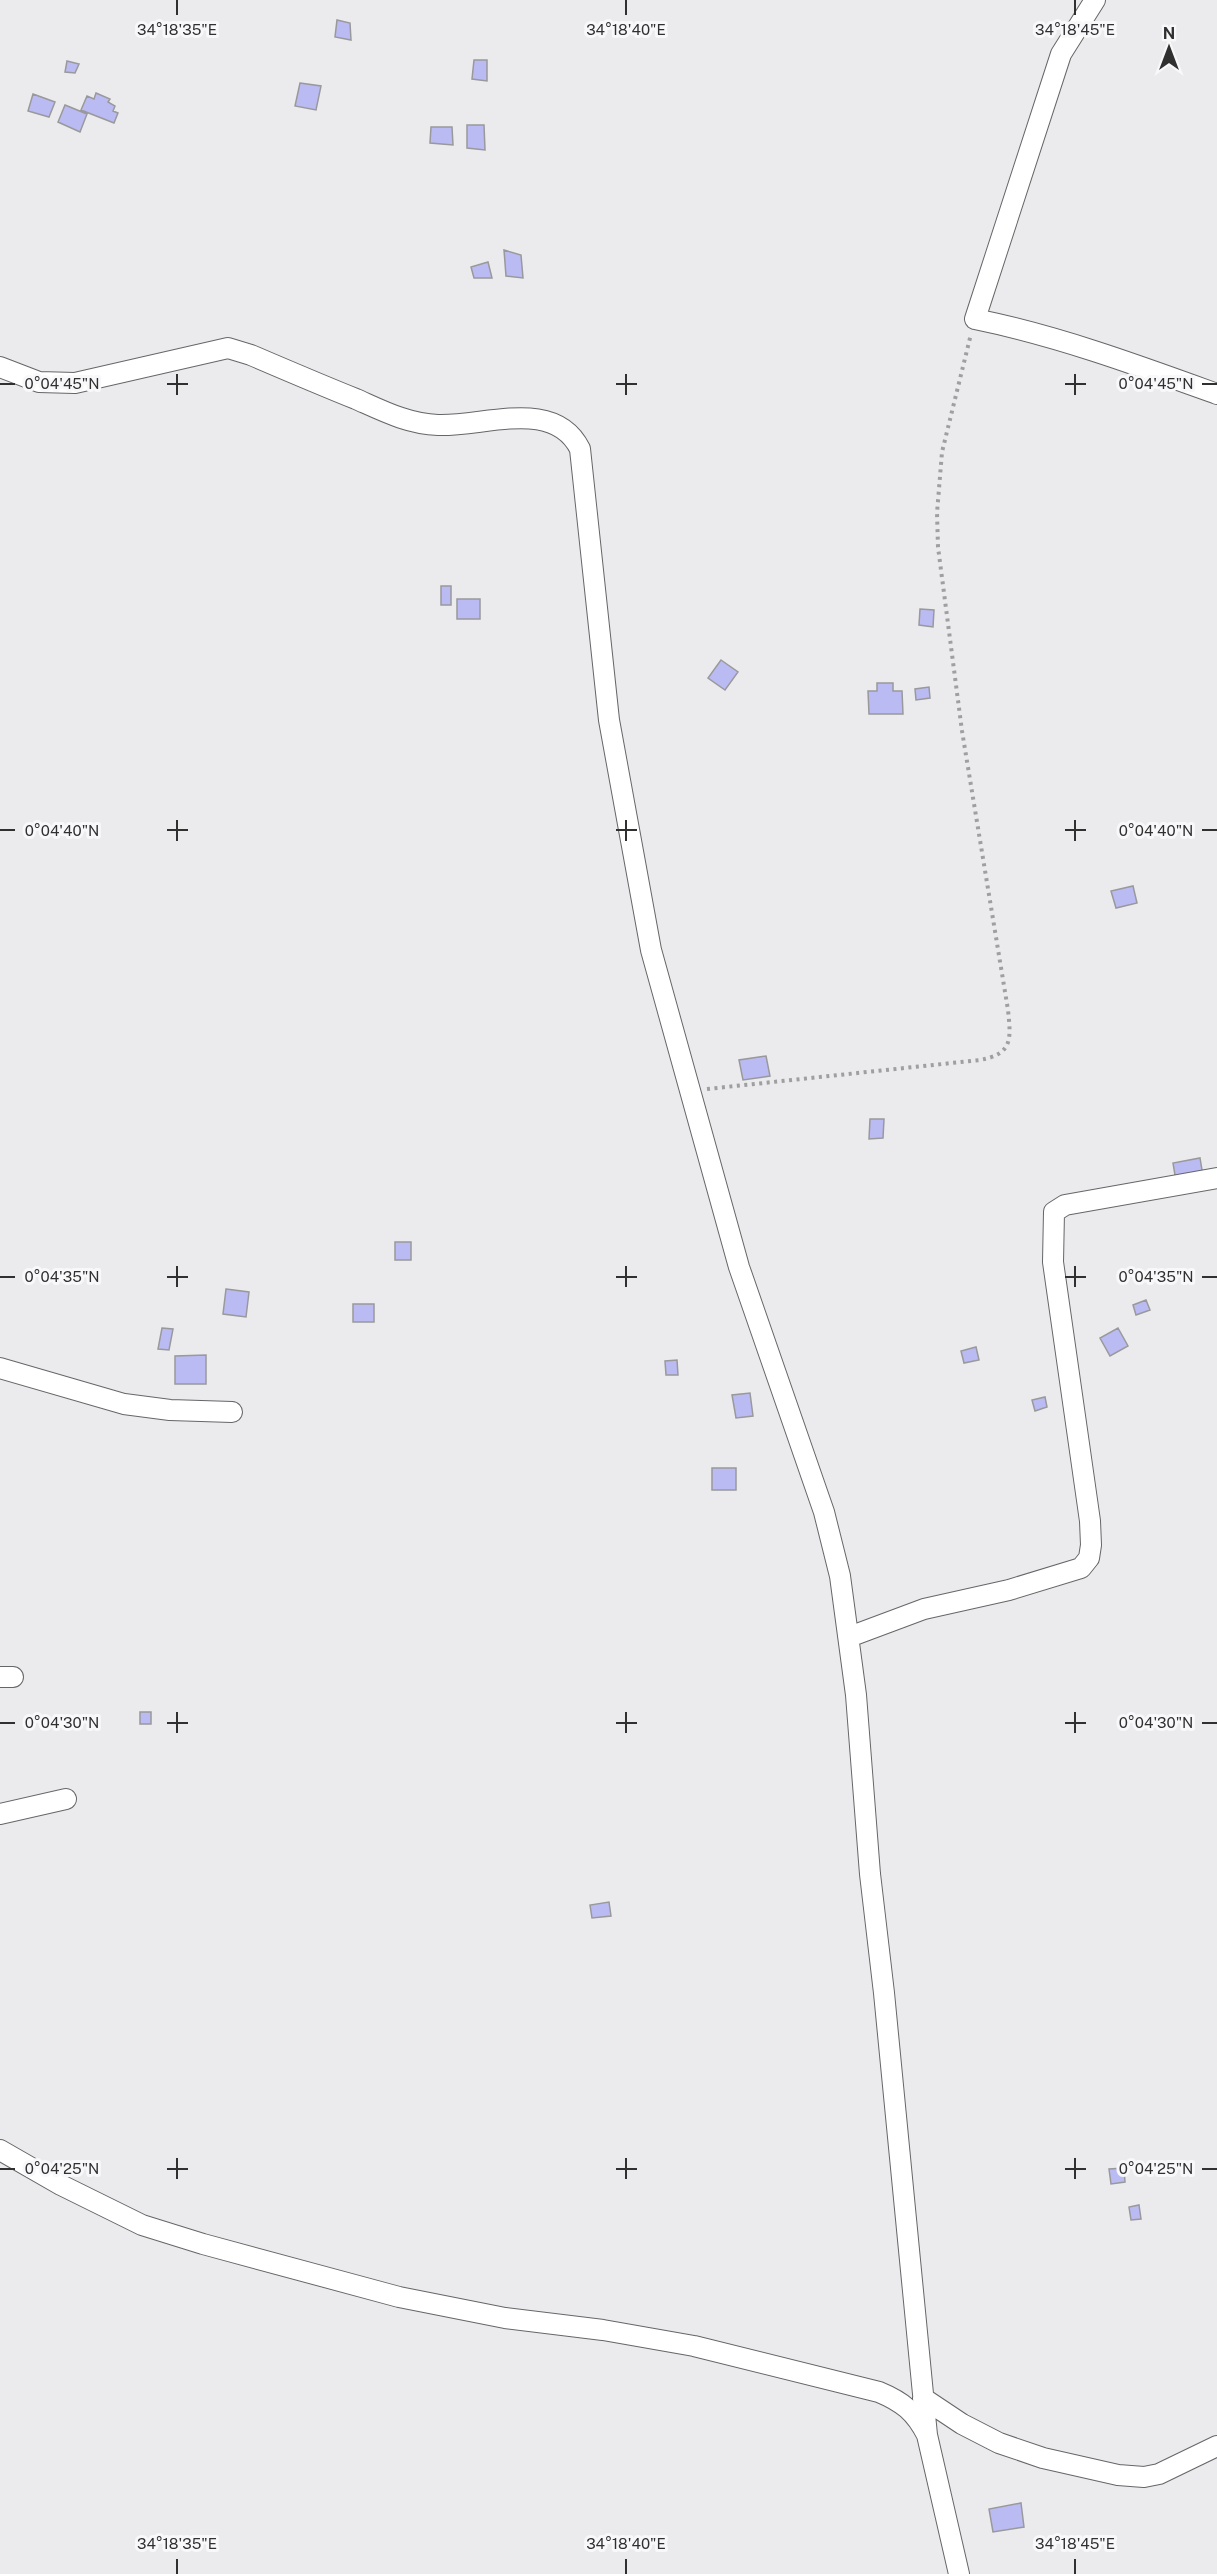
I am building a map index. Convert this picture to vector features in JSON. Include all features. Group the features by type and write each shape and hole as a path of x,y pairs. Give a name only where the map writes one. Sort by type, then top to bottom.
{"street":[{"path":"1095,0 1061,54 975,319 1084,347 1217,394"},
{"path":"0,367 39,382 75,383 228,348 251,355 419,424 459,426 532,418 551,421 564,428 574,437 580,449 609,720 651,950 739,1267 824,1512 840,1576 864,1778 870,1874 884,1993 927,2435 959,2574"},
{"path":"849,1637 924,1609 965,1601 1064,1575 1081,1568 1089,1558 1090,1521 1053,1262 1053,1212 1065,1205 1217,1178"},
{"path":"0,1368 124,1404 170,1410 232,1412"},
{"path":"0,1814 66,1799"},
{"path":"0,2150 61,2185 142,2225 399,2296 505,2318 603,2330 684,2344 798,2370 879,2392 895,2399 907,2406 917,2417 927,2435"},
{"path":"923,2398 962,2424 999,2443 1043,2458 1118,2475 1144,2477 1159,2474 1217,2446"}],"path":[{"path":"691,1091 980,1060 1002,1053 1008,1046 1010,1033 1008,1010 962,731 938,547 937,513 942,452 975,319"}],"building":[{"path":"337,20 350,23 351,40 335,37"},
{"path":"474,60 487,60 487,81 472,79"},
{"path":"67,61 79,64 75,73 65,72"},
{"path":"300,83 321,86 316,110 295,106"},
{"path":"96,93 110,99 108,102 115,106 113,111 118,113 114,123 81,110 87,96 94,99"},
{"path":"33,94 55,102 49,117 28,111"},
{"path":"65,105 87,114 80,132 58,122"},
{"path":"467,125 484,125 485,150 467,148"},
{"path":"431,127 452,127 453,145 430,143"},
{"path":"504,250 521,255 523,278 506,276"},
{"path":"488,262 492,278 474,278 471,267"},
{"path":"441,586 451,586 451,605 441,605"},
{"path":"457,599 480,599 480,619 457,619"},
{"path":"920,609 934,610 933,627 919,625"},
{"path":"721,660 738,672 725,690 708,678"},
{"path":"877,683 893,683 893,691 902,691 903,714 869,714 868,691 877,691"},
{"path":"929,687 930,698 916,700 915,689"},
{"path":"1133,886 1137,903 1116,908 1111,891"},
{"path":"766,1056 770,1076 743,1080 739,1060"},
{"path":"870,1119 884,1119 883,1138 869,1139"},
{"path":"1200,1158 1203,1176 1176,1181 1173,1163"},
{"path":"395,1242 411,1242 411,1260 395,1260"},
{"path":"226,1289 249,1292 246,1317 223,1314"},
{"path":"1146,1300 1150,1310 1136,1315 1133,1305"},
{"path":"353,1304 374,1304 374,1322 353,1322"},
{"path":"162,1328 173,1329 169,1350 158,1349"},
{"path":"1118,1328 1128,1346 1110,1356 1100,1338"},
{"path":"976,1347 979,1360 964,1363 961,1351"},
{"path":"206,1355 206,1384 175,1384 175,1356"},
{"path":"677,1360 678,1375 666,1375 665,1361"},
{"path":"750,1393 753,1416 736,1418 732,1395"},
{"path":"1045,1397 1047,1407 1035,1411 1032,1400"},
{"path":"712,1468 736,1468 736,1490 712,1490"},
{"path":"140,1712 151,1712 151,1724 140,1724"},
{"path":"609,1902 611,1916 592,1918 590,1905"},
{"path":"1124,2168 1125,2182 1111,2184 1109,2169"},
{"path":"1139,2205 1141,2219 1131,2220 1129,2207"},
{"path":"1021,2503 1024,2527 993,2532 989,2509"}]}
